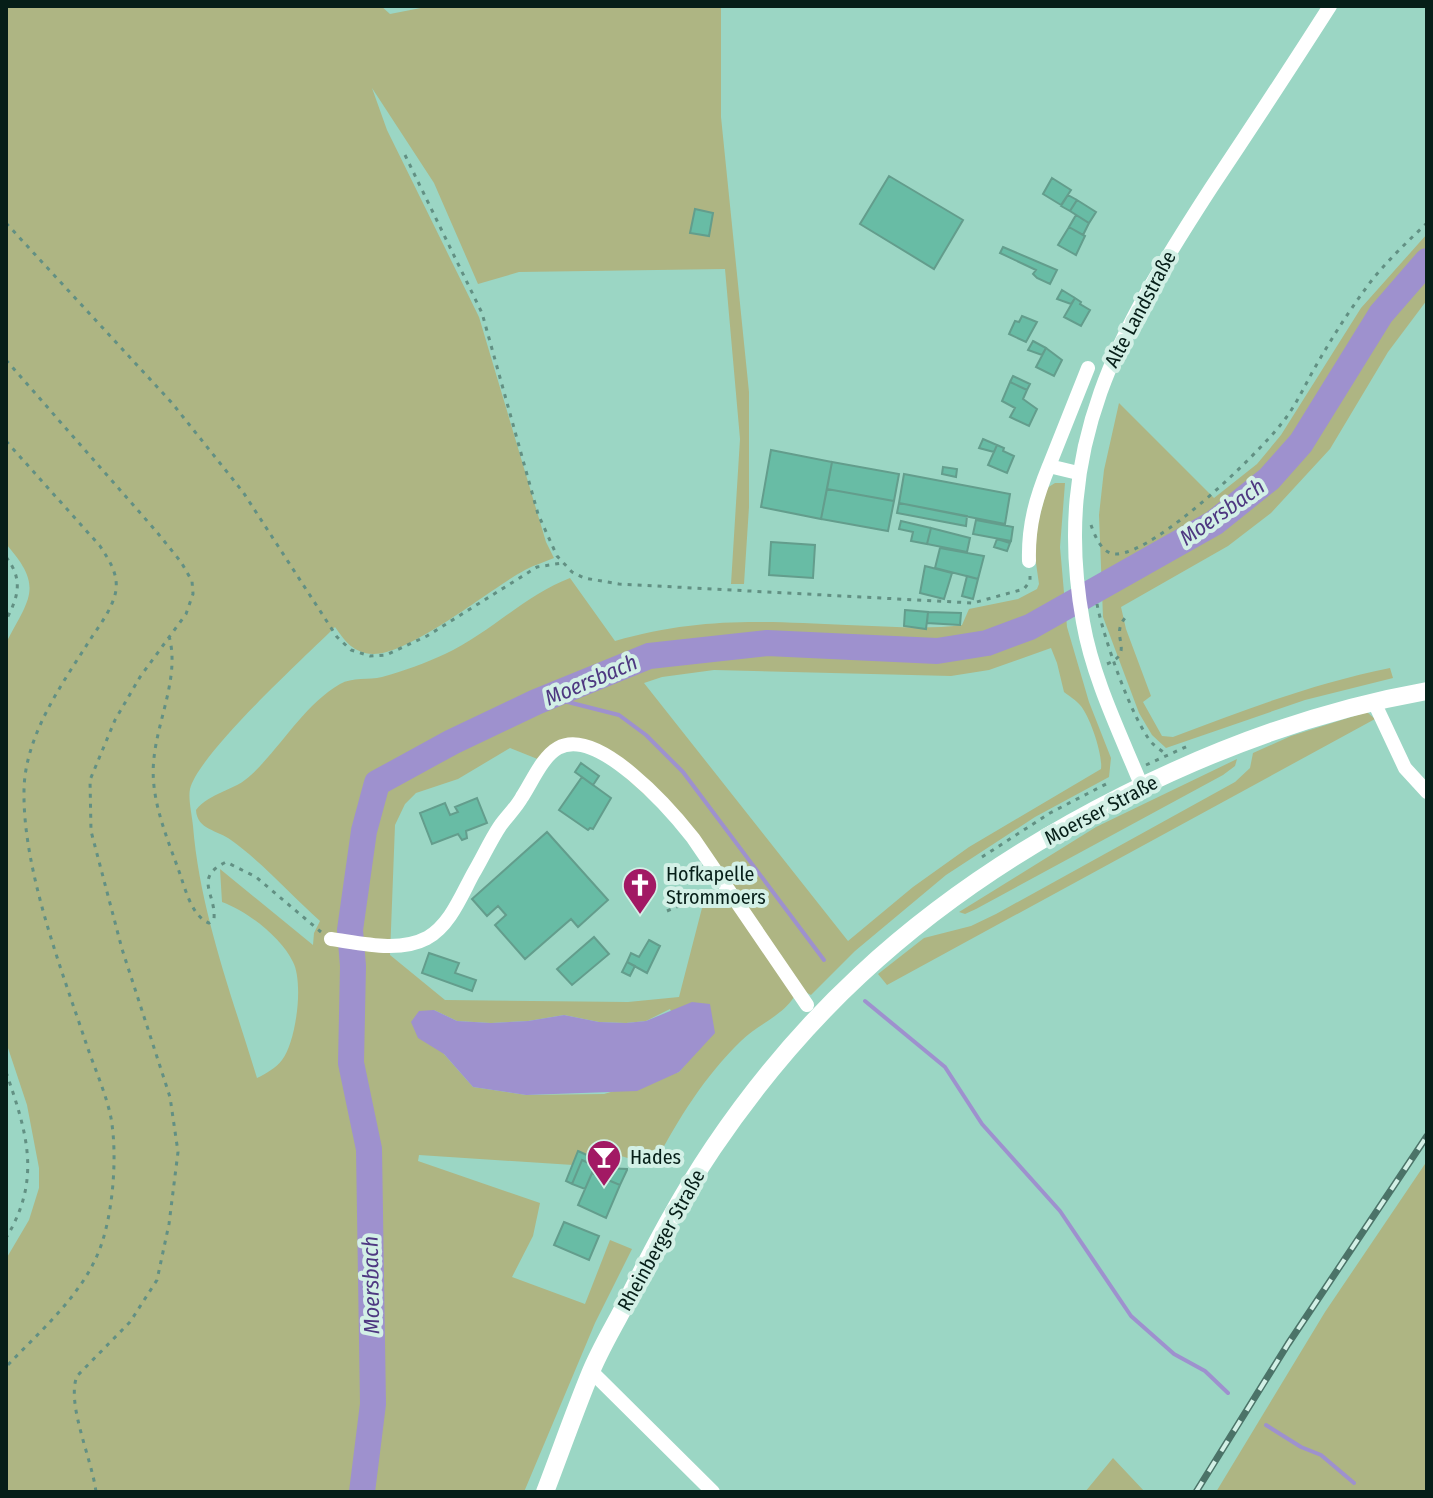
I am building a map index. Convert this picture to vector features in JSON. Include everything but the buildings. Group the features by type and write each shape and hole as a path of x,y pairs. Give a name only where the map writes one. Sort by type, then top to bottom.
{"main road":[{"name":"Moerser Straße","path":"814,1009 964,892 1139,778 1374,702 1427,691"},
{"name":"Rheinberger Straße","path":"545,1492 591,1371 678,1203 714,1146 785,1055 814,1009"}],"street":[{"name":"Alte Landstraße","path":"1139,778 1096,669 1083,623 1076,575 1078,473 1094,404 1131,318 1179,237 1330,6"},
{"path":"1029,561 1028,533 1037,492 1088,368"},
{"path":"1049,466 1078,473"},
{"path":"1374,702 1405,768 1427,792"},
{"path":"331,939 384,945 412,944 428,937 442,925 500,827 551,753 575,743 591,748 630,772 672,812 814,1009"},
{"path":"591,1371 713,1492"}],"path":[{"path":"405,155 482,313 538,514 562,563 572,572 584,578 619,584 973,603 1024,589 1030,581 1029,561"},
{"path":"6,223 172,403 243,492 337,637 351,650 370,656 386,655 427,636 537,567 562,563"},
{"path":"1090,536 1089,521 1106,551 1116,554 1133,549 1177,521 1230,479 1290,413 1338,327 1374,278 1427,223"},
{"path":"6,360 156,531 192,581 192,602 115,720 95,766 89,789 91,831 122,949 170,1097 178,1152 163,1263 157,1280 130,1322 77,1376 74,1385 74,1401 96,1492"},
{"path":"6,441 100,546 112,563 116,577 116,590 108,610 41,723 24,782 30,857 58,959 111,1117 114,1156 110,1198 105,1232 95,1260 62,1309 6,1367"},
{"path":"6,557 19,579 18,595 6,620"},
{"path":"981,858 1050,813 1139,778 1167,755 1151,742 1136,715 1099,617"},
{"path":"1096,669 1121,655 1119,630 1125,618"},
{"path":"169,636 173,659 154,758 154,781 157,805 185,891 196,913 204,922 214,919 215,909 208,892 208,877 214,868 226,862 256,877 331,939"},
{"path":"667,911 725,886"},
{"path":"6,1072 29,1152 29,1181 21,1209 6,1238"}],"green space":[{"path":"6,6 381,6 390,14 431,6 721,6 721,117 749,392 749,507 744,584 731,584 740,439 725,269 519,272 478,284 434,183 372,88 387,130 479,317 546,542 554,558 525,570 428,633 389,651 373,654 355,649 335,627 232,730 198,773 189,797 202,890 218,954 257,1078 280,1063 287,1051 297,1012 296,972 288,953 272,934 252,918 222,902 220,869 313,945 320,921 243,849 204,826 196,810 208,799 251,775 315,703 340,684 382,677 445,654 538,594 570,578 615,641 674,628 730,622 919,627 962,625 969,609 1018,599 1037,589 1039,584 1033,542 1047,488 1055,483 1065,483 1060,547 1067,627 1089,702 1111,758 1109,777 1035,817 946,875 855,951 811,995 803,991 702,846 586,742 540,760 510,748 458,779 416,793 405,804 395,825 390,955 445,1000 628,1002 679,997 702,908 723,897 729,901 794,997 783,1010 741,1041 715,1069 651,1165 611,1153 600,1155 598,1160 579,1152 573,1165 419,1155 418,1161 540,1203 533,1236 512,1277 585,1304 610,1240 632,1249 595,1323 524,1492 6,1492 6,1259 29,1220 39,1188 39,1168 27,1105 6,1042 6,643 27,603 29,582 18,559 6,544","holes":["1051,648 1064,692 1080,705 1092,726 1101,769 969,847 913,887 848,941 644,683 662,677 714,670 951,676 989,670","670,1009 692,1056 679,1072 604,1094 526,1095 473,1087 444,1054 434,1010 457,1021 528,1021 564,1015 599,1022 626,1023 646,1021"]},
{"path":"1427,234 1427,300 1388,352 1330,449 1271,513 1228,546 1121,607 1151,696 1143,702 1162,736 1173,737 1334,681 1390,668 1393,678 1305,700 1166,748 1152,735 1139,713 1103,617 1099,515 1104,470 1119,403 1214,498 1257,464 1281,435 1361,308"},
{"path":"1367,712 1375,719 887,985 878,974 924,938 971,926 996,914 1235,782 1250,768 1253,753 1291,736"},
{"path":"1237,759 1235,766 1223,775 976,909 965,914 959,912 1096,827"},
{"path":"1427,1161 1427,1492 1216,1492 1325,1312"},
{"path":"1113,1458 1145,1492 1085,1492"}],"shaded area":[{"path":"692,1002 710,1004 715,1033 679,1072 637,1091 526,1095 473,1087 444,1054 418,1038 411,1022 419,1011 434,1010 457,1021 528,1021 564,1015 599,1022 626,1023 646,1021"}],"waterway":[{"name":"Moersbach","path":"362,1492 373,1404 369,1149 351,1063 353,966 350,930 364,831 377,783 452,742 536,702 649,656 767,643 937,651 987,643 1030,627 1214,523 1269,479 1301,443 1381,314 1427,261"},
{"path":"548,697 619,715 646,735 683,772 824,960"},
{"path":"865,1001 945,1067 982,1124 1060,1211 1131,1316 1174,1354 1205,1371 1228,1393"},
{"path":"1266,1425 1301,1447 1321,1455 1354,1483"}],"railway":[{"path":"1196,1492 1288,1344 1427,1136"}],"place":[{"name":"Hofkapelle Strommoers","path":"640,916"},
{"name":"Hades","path":"604,1188"}]}
